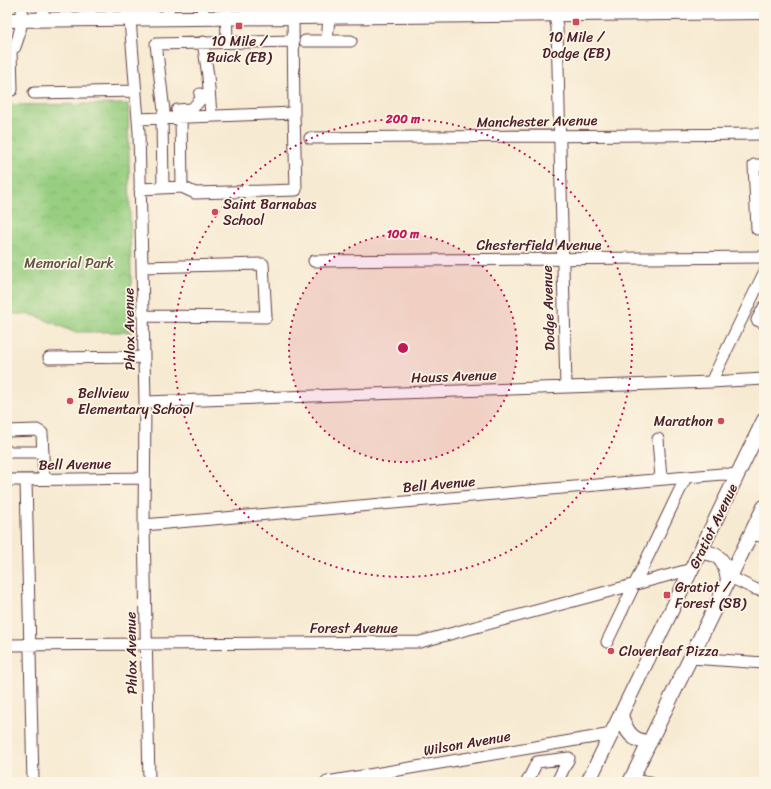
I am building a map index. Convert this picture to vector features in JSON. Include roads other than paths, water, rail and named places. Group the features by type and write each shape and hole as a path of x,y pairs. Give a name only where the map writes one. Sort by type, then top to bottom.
{"main road":[{"path":"7,20 22,13 269,12 293,17 311,12 726,10 764,12"},
{"name":"Gratiot Avenue","path":"588,782 764,420"},
{"path":"631,781 729,579 757,536 764,507"},
{"path":"700,553 710,553 719,557 725,565 729,579"},
{"path":"621,715 626,730 633,738 637,741 650,742"}],"street":[{"name":"Dodge Avenue","path":"553,10 557,27 566,387"},
{"path":"328,41 330,12"},
{"path":"12,90 9,50 15,47 17,42 22,13"},
{"name":"Phlox Avenue","path":"129,13 138,119 142,267 145,402 144,525 148,782"},
{"path":"226,13 227,41"},
{"path":"140,189 182,187 195,193 296,190 293,17"},
{"path":"163,188 163,114 156,44 227,41 293,41"},
{"path":"306,42 351,41"},
{"path":"203,42 208,76 211,115"},
{"path":"138,119 192,109 201,99 200,91 208,76"},
{"path":"34,93 136,91"},
{"path":"163,114 181,117 211,115 294,114"},
{"path":"181,117 182,187"},
{"name":"Manchester Avenue","path":"310,138 764,134"},
{"path":"764,165 754,166 760,188 760,210 757,229 764,228"},
{"name":"Chesterfield Avenue","path":"314,260 562,260 764,257"},
{"path":"142,267 263,264 266,317 143,316"},
{"path":"711,382 764,273"},
{"path":"764,307 758,320 764,323"},
{"path":"50,358 144,357"},
{"name":"Hauss Avenue","path":"145,402 764,379"},
{"path":"7,431 37,430 42,434 44,479"},
{"path":"658,439 661,479"},
{"path":"7,452 43,452"},
{"name":"Bell Avenue","path":"144,525 661,479 722,474 737,476"},
{"path":"607,642 686,477"},
{"name":"Bell Avenue","path":"7,480 144,478"},
{"path":"26,480 33,782"},
{"name":"Forest Avenue","path":"7,645 420,642 635,583 692,569"},
{"path":"729,579 764,591"},
{"path":"691,658 764,663"},
{"name":"Wilson Avenue","path":"327,782 612,734"},
{"path":"527,782 537,762 536,746"},
{"path":"537,762 569,758 558,782"},
{"path":"631,781 650,782"}],"place":[{"name":"10 Mile / Dodge (EB)","path":"576,22"},
{"name":"10 Mile / Buick (EB)","path":"239,26"},
{"name":"Saint Barnabas School","path":"215,212"},
{"name":"Bellview Elementary School","path":"70,401"},
{"name":"Marathon","path":"721,421"},
{"name":"Gratiot / Forest (SB)","path":"667,595"},
{"name":"Cloverleaf Pizza","path":"611,651"}],"park label":[{"name":"Memorial Park","path":"69,263"}]}
